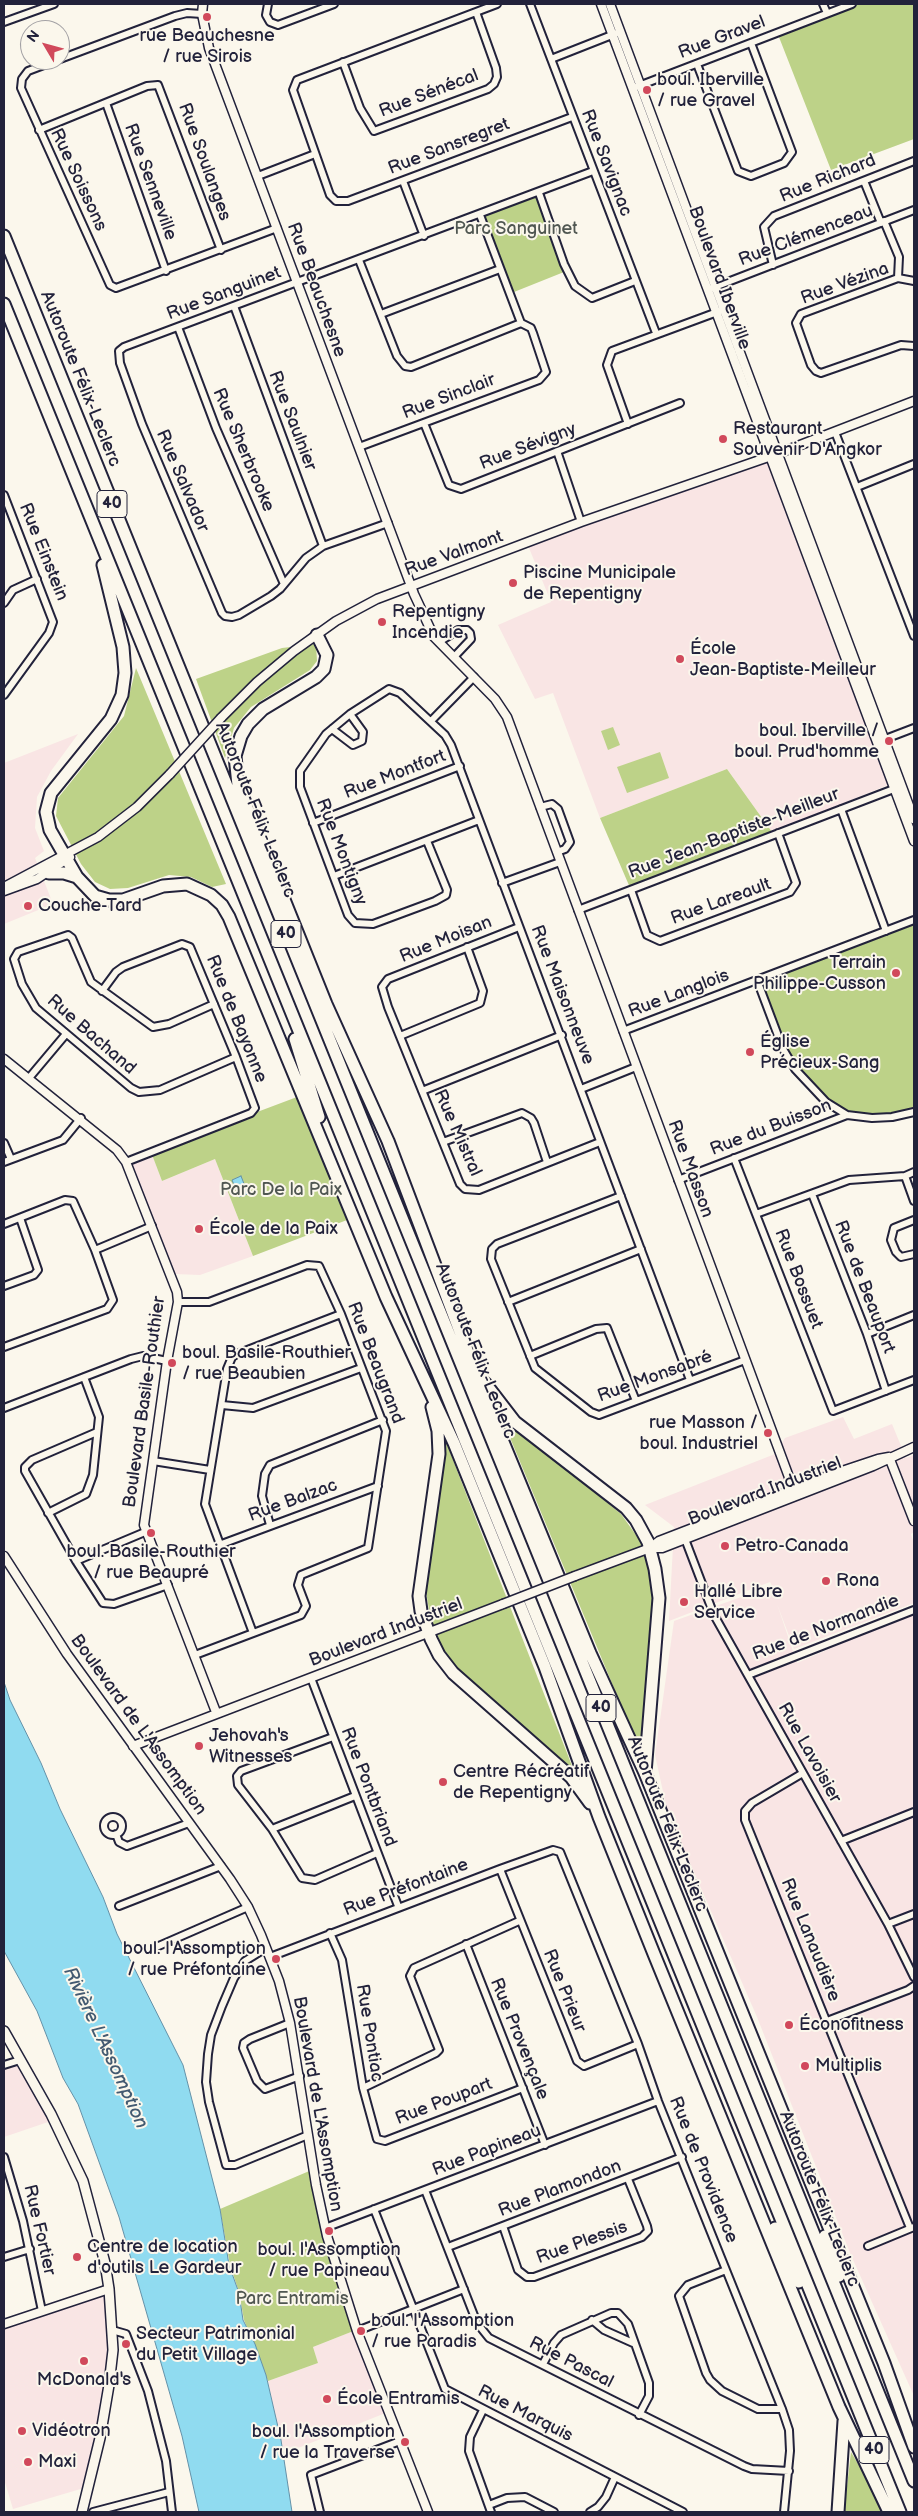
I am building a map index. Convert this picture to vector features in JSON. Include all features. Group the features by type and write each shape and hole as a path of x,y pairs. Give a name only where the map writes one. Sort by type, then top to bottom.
{"highway":[{"name":"Autoroute Félix-Leclerc","path":"4,236 914,2481"},
{"name":"40","path":"4,304 900,2512"},
{"path":"92,523 121,634 124,658 124,683 120,702 111,719 58,782 50,796 47,819 77,876 92,894 109,900 128,899 163,886 176,884 203,889 219,902 239,939 383,1290 454,1443 545,1667 599,1817 844,2419 889,2512"},
{"path":"317,634 327,655 324,668 316,677 267,706 251,720 238,745 236,775 241,795 309,961 384,1130 472,1360 590,1653 645,1773 884,2363 914,2447"},
{"path":"49,873 64,873 77,876"},
{"path":"285,999 301,1062 333,1166"},
{"path":"321,1019 362,1098 410,1199"},
{"path":"472,1360 491,1392 508,1414 532,1436 626,1508 636,1520 650,1548 657,1576 658,1598 645,1773"},
{"path":"425,1384 434,1415 439,1445 420,1586 420,1606 429,1633 439,1655 450,1670 571,1778 599,1817"},
{"path":"718,2109 767,2211 791,2267 836,2358"},
{"path":"786,2121 805,2184 881,2398"},
{"path":"884,2363 914,2424"},
{"path":"838,2512 844,2419"}],"main road":[{"path":"4,2031 51,2114 83,2181 105,2263 112,2330 111,2366 100,2438 82,2512"}],"street":[{"path":"4,22 54,4"},
{"name":"Rue Beauchesne","path":"203,4 202,14 208,48 258,176 411,585"},
{"path":"268,4 266,15 274,25 334,4"},
{"path":"258,176 315,154 293,90 297,80 497,4"},
{"name":"Rue Savignac","path":"530,4 656,333"},
{"name":"Boulevard Iberville","path":"601,4 640,86 716,287 720,311 769,457 814,560"},
{"name":"Boulevard Iberville","path":"610,4 632,89 708,289 720,311 777,454 898,788 914,841"},
{"path":"823,4 827,13"},
{"name":"Rue Gravel","path":"632,89 852,4"},
{"name":"Rue Sénécal","path":"343,62 360,108 374,131 488,89 498,77 476,12"},
{"path":"70,56 175,16 187,13 202,14"},
{"path":"551,59 616,33"},
{"path":"697,64 738,171 751,176 784,163 792,152 751,43"},
{"name":"Rue Soissons","path":"31,70 22,79 21,88 110,285 116,288 166,271"},
{"name":"Rue Soulanges","path":"106,103 147,86 158,85 221,250"},
{"path":"39,130 106,103"},
{"name":"Rue Senneville","path":"106,103 166,271"},
{"name":"Rue Sansregret","path":"315,154 330,195 336,201 348,201 572,117"},
{"name":"Rue Richard","path":"773,265 764,227 774,216 914,162"},
{"name":"Rue Sanguinet","path":"119,351 297,282 593,172"},
{"path":"403,181 424,236"},
{"path":"864,181 899,257 898,278"},
{"path":"539,192 564,264 575,286 592,298 635,281"},
{"name":"Rue Clémenceau","path":"708,289 914,210"},
{"path":"359,260 397,356 405,366 411,367 522,323 480,215"},
{"path":"166,271 277,228"},
{"path":"381,314 500,269"},
{"name":"Rue Vézina","path":"914,281 898,278 801,314 796,323 811,365 816,371 821,373 901,344 914,346"},
{"name":"Rue Saulnier","path":"234,306 323,546"},
{"path":"628,424 607,365 612,351 656,333 720,311"},
{"name":"Rue Sinclair","path":"359,447 539,380 546,372 533,332 531,328 522,323"},
{"name":"Rue Sherbrooke","path":"178,327 216,428 284,584"},
{"name":"Rue Salvador","path":"119,351 120,363 142,424 222,613 229,617 239,615 259,604 284,584"},
{"name":"Rue Valmont","path":"4,887 68,856 127,815 170,774 221,718 268,672 317,634 362,606 411,585 581,522 769,457 914,401"},
{"name":"Rue Sévigny","path":"424,423 452,488 461,489 680,403"},
{"path":"836,432 856,487 911,618 914,636"},
{"path":"557,451 581,522"},
{"path":"856,487 914,464"},
{"name":"Rue Einstein","path":"4,495 53,622 52,629 4,695"},
{"path":"284,584 304,561 323,546 388,523"},
{"path":"4,603 13,590 37,579"},
{"name":"Rue Masson","path":"411,585 430,631 438,642 502,708 795,1493"},
{"path":"438,642 458,630 467,630 470,633 471,639 454,657"},
{"path":"431,721 474,677"},
{"name":"Rue Maisonneuve","path":"300,786 298,778 304,763 332,729 350,714 383,692 394,689 400,693 449,740 502,883 562,1035 600,1142 690,1380"},
{"path":"332,729 353,745 362,741 363,732 350,714"},
{"path":"881,741 914,728"},
{"name":"Rue Montfort","path":"313,823 460,766"},
{"name":"Rue Montigny","path":"300,786 348,916 355,923 373,924 435,901 446,895 447,890 427,841"},
{"name":"Boulevard Iberville","path":"898,788 914,819"},
{"name":"Rue Jean-Baptiste-Meilleur","path":"578,910 898,788"},
{"path":"540,807 552,804 558,809 570,842 565,849 557,852"},
{"path":"841,809 886,931"},
{"path":"334,876 479,820"},
{"name":"Rue Lareault","path":"631,890 648,935 660,940 790,892 796,883 778,833"},
{"name":"Rue Valmont","path":"4,891 49,873 68,856"},
{"path":"502,883 560,862"},
{"name":"Rue Langlois","path":"623,1032 914,920"},
{"name":"Rue Moisan","path":"385,982 388,979 519,927"},
{"name":"Rue Bachand","path":"102,991 91,982 72,938 68,935 22,950 15,955 14,963 32,1002 66,1034 131,1088 139,1092 160,1090 236,1058"},
{"name":"Rue de Bayonne","path":"102,991 110,978 123,967 182,944 190,948 254,1105 249,1114 126,1162"},
{"path":"400,1036 480,1003 483,991 467,948"},
{"path":"758,980 783,1049 795,1069 815,1092 847,1115 872,1118 892,1117 914,1112"},
{"name":"Rue Mistral","path":"385,982 382,993 460,1184 468,1190 479,1190 600,1142"},
{"path":"102,991 152,1027 169,1024 214,1004"},
{"path":"29,1078 66,1034"},
{"path":"422,1091 562,1035"},
{"name":"Boulevard Basile-Routhier","path":"4,1059 81,1118 118,1150 126,1162 177,1292 178,1302 167,1361 145,1509 145,1532 168,1585 216,1712"},
{"path":"582,1089 636,1067"},
{"path":"443,1142 522,1113 534,1123 548,1162"},
{"name":"Rue du Buisson","path":"678,1180 847,1115"},
{"path":"4,1162 64,1140 81,1118"},
{"path":"4,1143 11,1159"},
{"name":"Rue Bossuet","path":"734,1158 833,1411 886,1391"},
{"path":"756,1214 849,1180 905,1176 914,1172"},
{"path":"905,1176 914,1201"},
{"name":"Rue de Beauport","path":"812,1194 867,1334 886,1391"},
{"name":"Rue Monsabré","path":"621,1196 497,1244 491,1252 490,1259 538,1371 595,1414 604,1414 745,1360"},
{"path":"4,1224 65,1200 75,1203 112,1294 111,1305 107,1310 4,1348"},
{"path":"4,1286 34,1275 38,1270 20,1218"},
{"path":"914,1220 894,1228 891,1240 896,1252 901,1256 914,1254"},
{"path":"95,1250 152,1226"},
{"path":"508,1302 641,1249"},
{"name":"Rue Beaugrand","path":"178,1302 203,1303 216,1300 315,1264 322,1269 383,1420 386,1438 368,1548 302,1575 298,1585 305,1602 305,1610 298,1616 253,1633"},
{"path":"195,1655 253,1633 205,1504 227,1369 232,1357 340,1314"},
{"path":"867,1334 914,1315"},
{"path":"530,1356 596,1329 607,1328 636,1401"},
{"path":"4,1408 143,1356 167,1361"},
{"path":"222,1405 253,1408 362,1368"},
{"path":"48,1514 86,1494 92,1475 98,1417 96,1406 84,1377"},
{"path":"886,1391 914,1380"},
{"path":"270,1525 262,1496 265,1474 270,1465 383,1420"},
{"path":"97,1432 28,1463 25,1471 48,1514 100,1600 108,1605 114,1604 168,1585"},
{"name":"Boulevard Industriel","path":"650,1548 662,1548 868,1462 889,1457 914,1447"},
{"path":"889,1457 914,1521"},
{"path":"153,1461 210,1470"},
{"name":"Rue Balzac","path":"219,1545 378,1486"},
{"name":"Boulevard Industriel","path":"133,1746 216,1712 311,1678 650,1548 659,1541 795,1493"},
{"path":"76,1561 145,1532"},
{"name":"Rue Lavoisier","path":"685,1539 714,1615 888,1924 914,1977"},
{"name":"Boulevard de L'Assomption","path":"4,1556 67,1654 221,1866 248,1907 270,1957 290,2023 325,2228 357,2330 428,2512"},
{"name":"Rue de Normandie","path":"748,1675 914,1610"},
{"name":"Rue Pontbriand","path":"311,1678 398,1906"},
{"path":"333,1737 241,1771 237,1776 238,1785 272,1829 299,1874 310,1880 377,1853"},
{"name":"Rue Lanaudière","path":"803,1773 752,1803 745,1816 912,2228"},
{"path":"272,1829 355,1796"},
{"path":"841,1841 914,1812"},
{"path":"116,1834 120,1842 127,1846 189,1823"},
{"name":"Rue Préfontaine","path":"270,1957 398,1906 553,1850"},
{"name":"Rue de Providence","path":"553,1850 560,1852 782,2409 789,2430 789,2471 784,2512"},
{"path":"119,1906 221,1866"},
{"name":"Rue Prieur","path":"500,1869 519,1920 579,2064 584,2066 638,2044"},
{"path":"154,1948 248,1907"},
{"path":"888,1924 914,1914"},
{"path":"363,2088 436,2053 438,2046 411,1972 419,1965 519,1920"},
{"name":"Rue Pontiac","path":"330,1933 342,1960 363,2088 376,2139"},
{"name":"Rue Provençale","path":"466,1944 545,2145"},
{"path":"266,1948 245,1961 234,1978 211,2035 206,2082 209,2102 226,2166 235,2165 308,2134"},
{"path":"827,2021 911,1988"},
{"path":"290,2023 250,2039 244,2043 243,2048 257,2082 265,2089 300,2076"},
{"path":"4,2065 20,2060"},
{"name":"Rue Poupart","path":"376,2139 385,2141 523,2088"},
{"name":"Rue Papineau","path":"325,2228 658,2101"},
{"name":"Rue Fortier","path":"4,2157 16,2193 30,2249 42,2311"},
{"name":"Rue Plamondon","path":"448,2248 682,2157"},
{"name":"Rue Plessis","path":"503,2226 518,2270 527,2277 534,2277 642,2237 648,2231 647,2226 628,2179"},
{"name":"Rue Pascal","path":"425,2190 484,2334 640,2415 752,2469 789,2471"},
{"name":"Rue Marquis","path":"374,2209 445,2389 683,2512"},
{"path":"868,2246 912,2228"},
{"path":"4,2257 30,2249"},
{"path":"726,2270 688,2285 680,2296 706,2373 710,2380 722,2391 758,2409 782,2409"},
{"path":"4,2324 109,2288"},
{"path":"357,2330 464,2289"},
{"path":"543,2364 561,2335 592,2320 618,2313 628,2324 650,2389 640,2415"},
{"path":"592,2320 611,2334 633,2343"},
{"path":"112,2330 126,2334 143,2375 166,2461 172,2512"},
{"path":"483,2410 470,2437 469,2446 491,2512"},
{"path":"320,2512 310,2475 400,2441"},
{"path":"590,2512 598,2507 606,2497 616,2477"},
{"path":"93,2512 169,2492"},
{"path":"489,2504 507,2498 525,2496 554,2512"}],"shaded area":[{"name":"École Jean-Baptiste-Meilleur","path":"769,457 811,563 888,785 772,832 727,769 600,818 553,693 535,699 498,625 551,602 527,543"},
{"path":"78,734 51,771 37,797 35,828 44,851 35,858 53,904 4,924 4,763"},
{"name":"École de la Paix","path":"151,1152 162,1181 215,1159 253,1256 200,1275 175,1274 126,1162"},
{"path":"843,1417 854,1439 892,1424 906,1458 914,1455 914,1532 911,1534 914,1544 914,1603 794,1649 777,1604 797,1663 914,1612 914,2396 850,2253 757,2017 667,1810 655,1755 674,1621 772,1586 770,1582 669,1621 674,1527 645,1505 775,1454 785,1438"},
{"path":"20,2060 54,2120 4,2137 4,2065"},
{"path":"109,2289 109,2385 84,2488 13,2509 4,2479 4,2324"},
{"name":"École Entramis","path":"356,2330 388,2412 283,2454 268,2381 318,2363 313,2347"}],"green space":[{"path":"852,4 914,4 914,139 831,170 777,32"},
{"name":"Parc Sanguinet","path":"534,189 564,272 509,294 476,211"},
{"path":"316,644 317,661 310,670 251,707 234,728 225,758 196,679 282,648"},
{"path":"136,668 226,884 212,887 191,877 169,875 128,888 110,889 95,882 81,864 56,816 58,798 124,716"},
{"path":"613,727 620,745 608,750 601,731"},
{"path":"660,752 669,778 627,793 617,767"},
{"path":"727,769 772,832 631,890 600,818"},
{"path":"914,920 914,1112 892,1117 855,1117 816,1093 784,1050 757,980"},
{"name":"Parc De la Paix","path":"297,1097 347,1220 253,1256 215,1159 162,1181 151,1152"},
{"path":"501,1416 621,1514 641,1542 651,1562 655,1596 643,1758"},
{"path":"446,1442 574,1771 461,1674 442,1647 430,1616 425,1585"},
{"name":"Parc Entramis","path":"314,2169 315,2183 356,2330 313,2347 318,2363 268,2381 244,2320 239,2292 230,2265 220,2209"},
{"path":"851,2452 875,2493 882,2512 844,2512"}],"water":[{"path":"241,1176 248,1194 239,1197 232,1180"},
{"name":"Rivière L'Assomption","path":"4,1682 10,1700 41,1763 60,1809 103,1897 117,1934 183,2065 220,2209 229,2265 239,2293 243,2320 255,2344 266,2375 281,2440 292,2512 199,2512 182,2436 119,2217 78,2104 63,2078 37,2011 4,1951"}],"place":[{"name":"rue Beauchesne / rue Sirois","path":"207,17"},
{"name":"boul. Iberville / rue Gravel","path":"647,90"},
{"name":"Restaurant Souvenir D'Angkor","path":"723,439"},
{"name":"Piscine Municipale de Repentigny","path":"513,583"},
{"name":"Repentigny Incendie","path":"382,622"},
{"name":"École Jean-Baptiste-Meilleur","path":"680,659"},
{"name":"boul. Iberville / boul. Prud'homme","path":"889,741"},
{"name":"Couche-Tard","path":"28,906"},
{"name":"Terrain Philippe-Cusson","path":"896,973"},
{"name":"Église Précieux-Sang","path":"750,1052"},
{"name":"École de la Paix","path":"199,1229"},
{"name":"boul. Basile-Routhier / rue Beaubien","path":"172,1363"},
{"name":"rue Masson / boul. Industriel","path":"768,1433"},
{"name":"boul. Basile-Routhier / rue Beaupré","path":"151,1533"},
{"name":"Petro-Canada","path":"725,1546"},
{"name":"Rona","path":"826,1581"},
{"name":"Hallé Libre Service","path":"684,1602"},
{"name":"Jehovah's Witnesses","path":"199,1746"},
{"name":"Centre Récréatif de Repentigny","path":"443,1782"},
{"name":"boul. l'Assomption / rue Préfontaine","path":"276,1959"},
{"name":"Éconofitness","path":"789,2025"},
{"name":"Multiplis","path":"805,2066"},
{"name":"boul. l'Assomption / rue Papineau","path":"329,2231"},
{"name":"Centre de location d'outils Le Gardeur","path":"77,2257"},
{"name":"boul. l'Assomption / rue Paradis","path":"361,2331"},
{"name":"Secteur Patrimonial du Petit Village","path":"126,2344"},
{"name":"McDonald's","path":"84,2361"},
{"name":"École Entramis","path":"327,2399"},
{"name":"Vidéotron","path":"22,2431"},
{"name":"boul. l'Assomption / rue la Traverse","path":"405,2442"},
{"name":"Maxi","path":"28,2462"}]}
